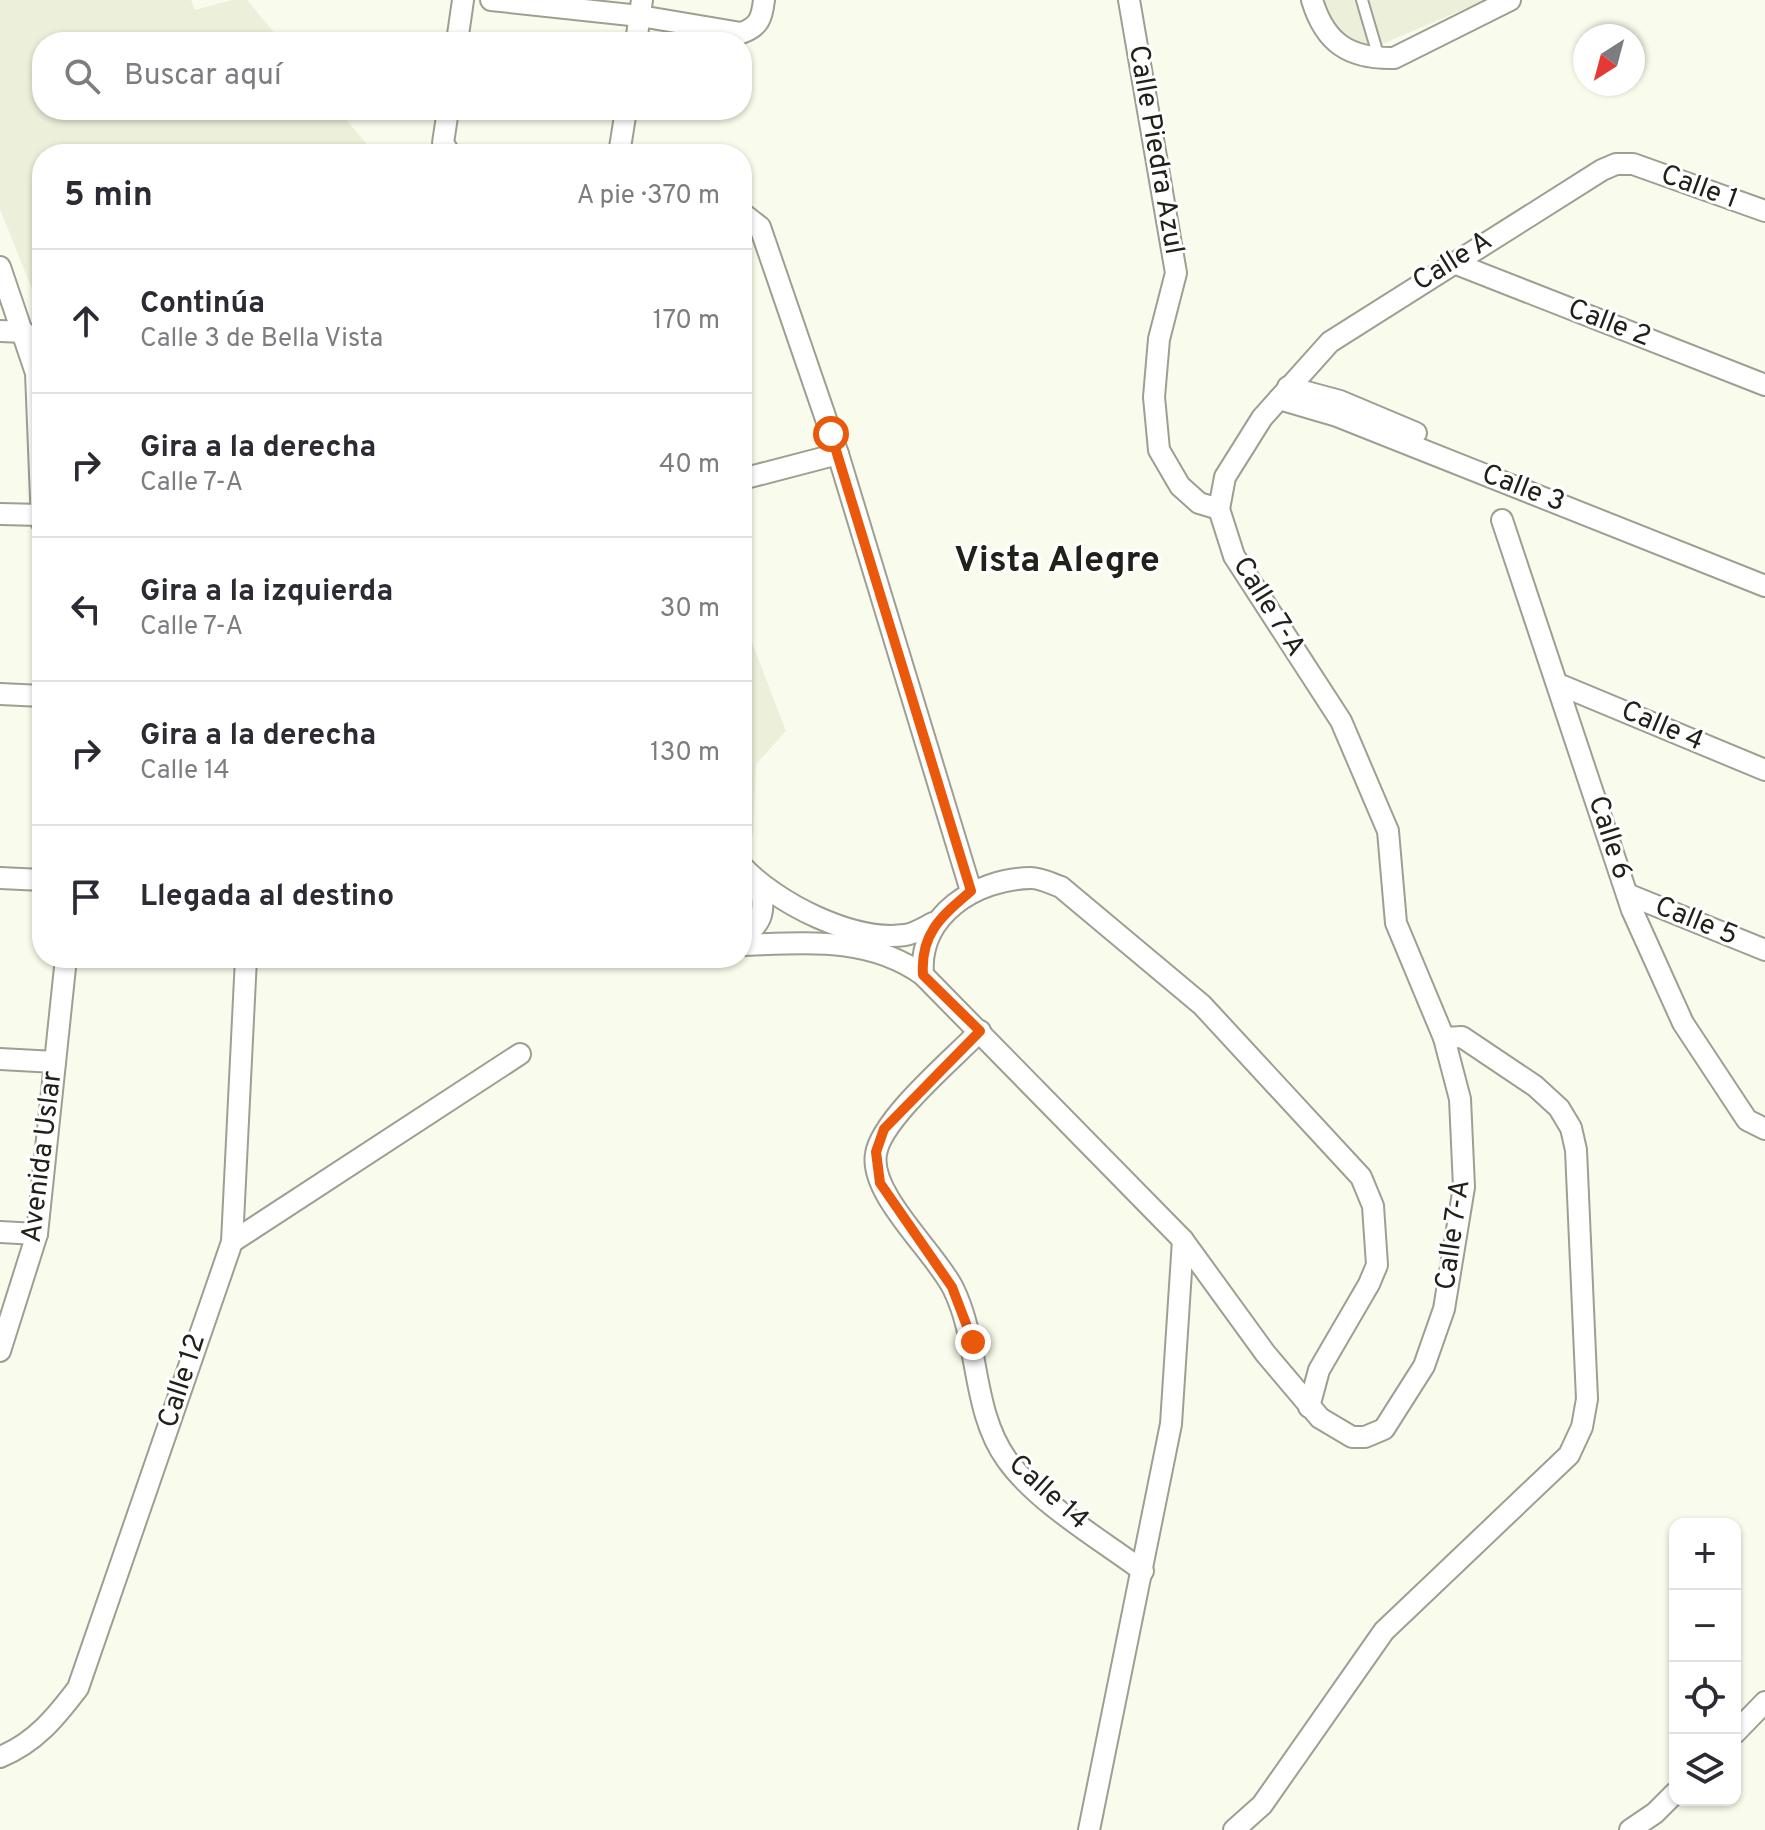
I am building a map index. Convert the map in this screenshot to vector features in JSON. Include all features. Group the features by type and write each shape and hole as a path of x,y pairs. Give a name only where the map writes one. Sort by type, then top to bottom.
{"street":[{"path":"458,32 463,0"},
{"path":"491,0 641,8 737,32"},
{"name":"Calle Piedra Azul","path":"1129,0 1176,273 1159,339 1154,397 1159,450 1180,486 1199,503 1219,509"},
{"path":"1312,0 1320,27 1341,45 1366,57 1394,58 1510,0"},
{"path":"637,32 641,8"},
{"path":"744,32 754,29 763,9"},
{"path":"444,144 446,120"},
{"path":"621,144 624,120"},
{"name":"Calle A","path":"1284,393 1340,335 1602,170 1616,164 1633,164"},
{"name":"Calle 1","path":"1633,164 1765,211"},
{"path":"752,221 760,227 838,454 971,891"},
{"name":"Calle 2","path":"1454,263 1765,385"},
{"path":"0,267 32,354"},
{"path":"0,331 24,332"},
{"path":"1219,509 1225,477 1262,418 1284,393"},
{"name":"Calle 3","path":"1284,393 1340,401 1765,586"},
{"path":"752,476 838,454"},
{"name":"Calle 3","path":"1535,487 1765,574"},
{"name":"Calle 7-A","path":"752,945 822,943 882,951 923,975 1183,1240 1309,1407 1334,1428 1352,1437 1378,1433 1424,1366 1444,1309 1464,1187 1460,1099 1444,1038 1396,923 1388,831 1341,721 1234,556 1219,509"},
{"path":"0,514 32,518"},
{"name":"Calle 6","path":"1502,520 1627,894 1683,1023 1747,1120 1765,1129"},
{"name":"Calle 4","path":"1558,684 1765,770"},
{"path":"0,694 32,696"},
{"path":"752,877 791,906 857,929 906,936 933,923 971,891 1033,877 1061,887 1202,1005 1361,1177 1373,1206 1377,1265 1319,1370 1309,1407"},
{"path":"0,878 32,880"},
{"path":"752,928 761,920 765,908 760,885"},
{"name":"Calle 5","path":"1627,894 1765,950"},
{"path":"923,975 924,949 933,923"},
{"name":"Avenida Uslar","path":"0,1351 37,1234 65,968"},
{"name":"Calle 12","path":"0,1757 18,1750 52,1723 78,1688 232,1242 246,968"},
{"name":"Calle 14","path":"980,1031 884,1129 875,1167 880,1183 952,1287 973,1342 986,1422 1007,1461 1052,1504 1143,1571"},
{"path":"1234,1830 1262,1805 1384,1631 1569,1455 1582,1427 1587,1399 1576,1150 1571,1128 1559,1108 1501,1062 1462,1037 1444,1038"},
{"path":"232,1242 520,1054"},
{"path":"0,1059 55,1062"},
{"path":"0,1232 37,1234"},
{"path":"1089,1830 1171,1424 1183,1240"},
{"path":"1741,1727 1765,1702"},
{"path":"1630,1830 1669,1798"}],"lane":[{"path":"1362,0 1379,58"}],"shaded area":[{"path":"0,0 191,0 195,10 232,0 247,0 274,32 32,32 32,120 346,120 367,144 32,144 32,289 0,209"},
{"path":"1319,0 1485,0 1364,52 1327,23"},
{"path":"752,643 786,731 756,764 753,836"}],"district":[{"name":"Vista Alegre","path":"1057,562"}],"route":[{"path":"831,434 971,891 933,923 926,938 923,975 980,1031 884,1129 876,1152 875,1167 880,1183 952,1287 973,1342"}]}
